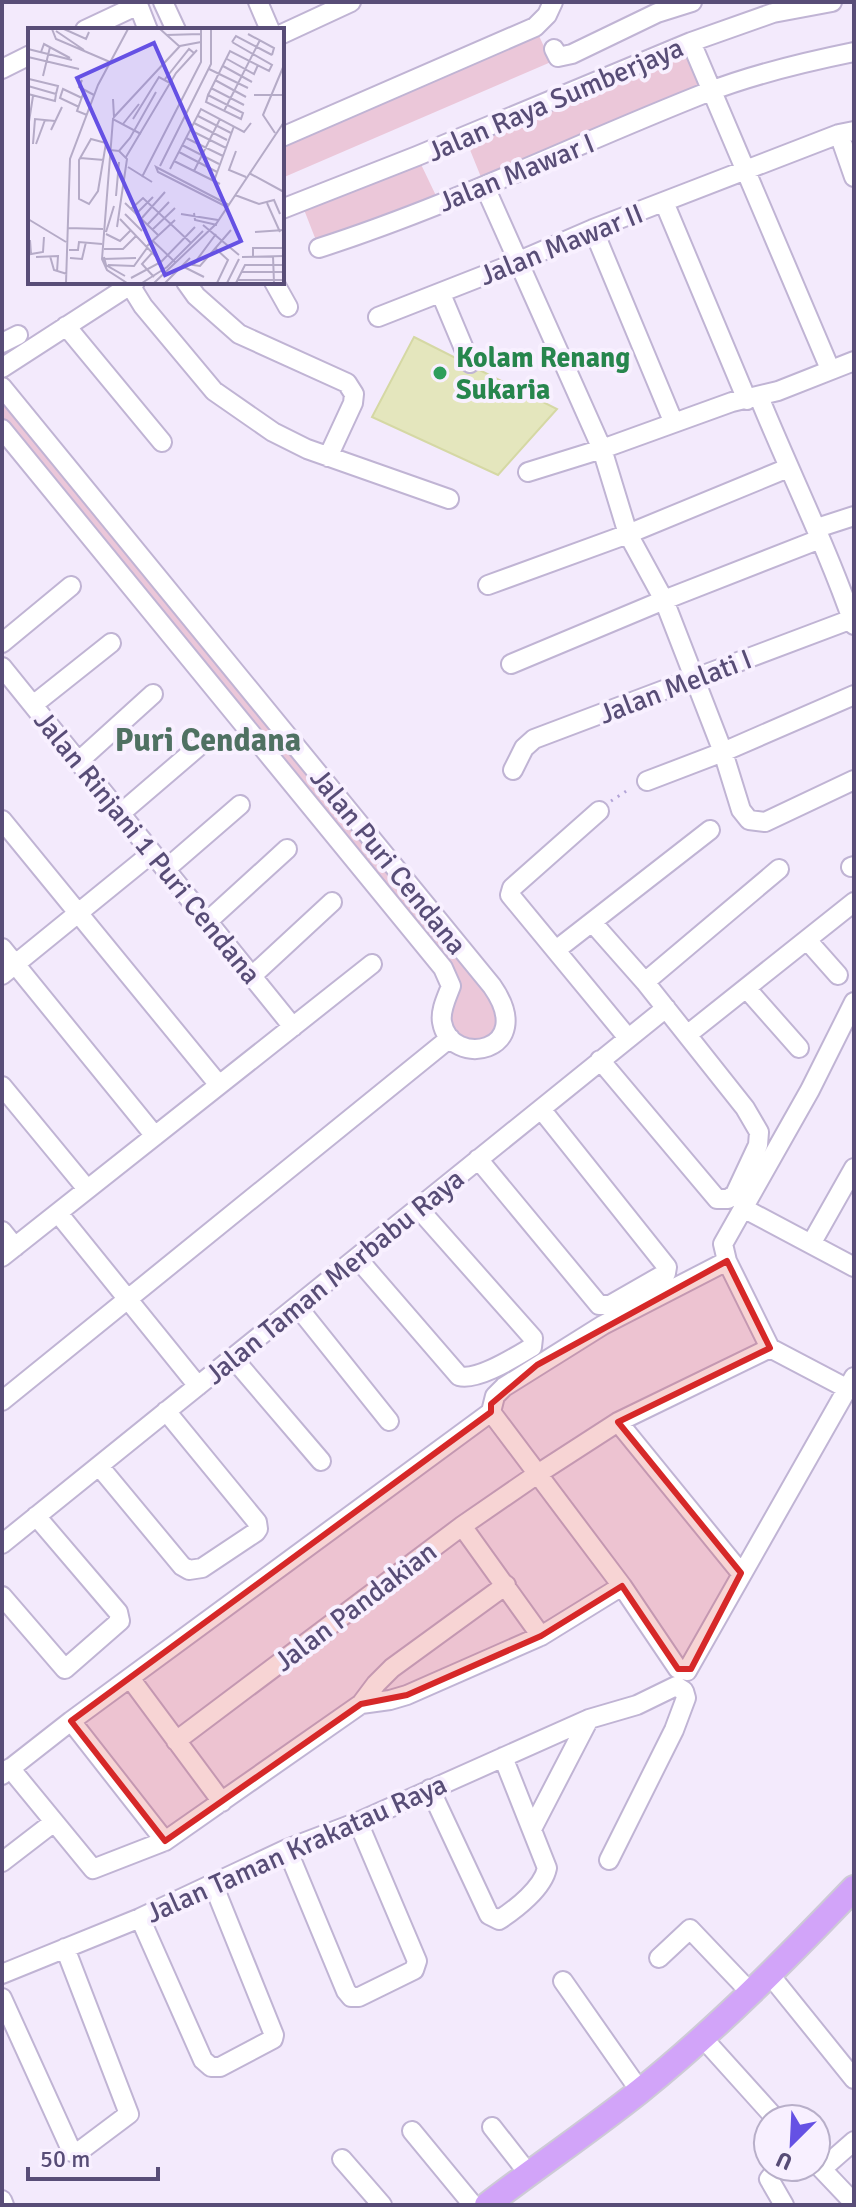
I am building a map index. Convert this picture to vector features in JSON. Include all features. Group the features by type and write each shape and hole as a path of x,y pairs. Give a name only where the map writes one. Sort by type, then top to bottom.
{"main road":[{"path":"487,2205 640,2091 770,1975 854,1888"}],"street":[{"path":"163,2 175,28"},
{"path":"258,2 269,28"},
{"path":"284,33 351,2"},
{"path":"284,136 535,27 547,15 553,2"},
{"path":"554,49 558,57 572,54 653,7 692,2"},
{"name":"Jalan Raya Sumberjaya","path":"284,208 691,42 773,13 832,2"},
{"path":"89,28 137,3 147,28"},
{"path":"691,42 830,369"},
{"name":"Jalan Mawar I","path":"319,248 485,187 710,91 805,62 854,52"},
{"path":"2,69 28,56"},
{"path":"846,133 854,177"},
{"name":"Jalan Mawar II","path":"378,317 441,294 593,229 846,133"},
{"path":"485,187 602,449 628,534 664,600 723,752 741,810 749,820 757,823 775,818 854,780"},
{"path":"664,202 818,534 853,622"},
{"path":"593,229 673,421"},
{"path":"2,368 132,284 143,306 214,391 273,432 328,457 449,499"},
{"path":"187,284 196,296 239,334 347,383 354,394 353,403 328,457"},
{"path":"275,284 288,307"},
{"path":"441,294 470,363"},
{"path":"66,326 162,442"},
{"path":"528,472 602,449 673,421 800,383 854,361"},
{"name":"Jalan Puri Cendana","path":"2,387 500,998 507,1013 507,1022 504,1031 492,1045 465,1048 450,1038 442,1022 451,986 443,968 82,527 5,440"},
{"path":"5,440 32,423"},
{"path":"488,585 628,534 788,468"},
{"path":"82,527 104,509"},
{"path":"511,664 854,516"},
{"path":"2,643 71,586"},
{"name":"Jalan Melati I","path":"513,770 524,748 534,739 853,622"},
{"path":"33,705 111,643"},
{"path":"206,678 226,662"},
{"name":"Jalan Rinjani 1 Puri Cendana","path":"4,673 79,761 293,1027"},
{"path":"79,761 153,694"},
{"path":"647,781 854,695"},
{"path":"121,813 198,747"},
{"path":"166,869 240,805"},
{"path":"599,811 511,890 511,899 628,1038"},
{"path":"2,820 219,1085"},
{"path":"556,950 710,830"},
{"path":"208,921 287,849"},
{"path":"9,970 152,853"},
{"path":"645,982 779,869"},
{"path":"252,976 332,902"},
{"path":"687,1035 854,902"},
{"path":"592,922 666,1008 745,1108 759,1132 758,1145 735,1194 728,1199 717,1199 600,1060"},
{"path":"807,940 838,975"},
{"path":"2,948 9,970 155,1136"},
{"path":"2,1231 8,1252 372,964"},
{"path":"746,988 799,1048"},
{"path":"727,1261 603,1325 537,1365 499,1392 491,1404 491,1412 622,1586 678,1669 687,1671 851,1383 770,1348 727,1261 723,1244 745,1209 854,1002"},
{"name":"Jalan Taman Merbabu Raya","path":"2,1544 666,1008"},
{"path":"2,1401 450,1038"},
{"path":"2,1086 87,1189"},
{"path":"478,1159 599,1305 610,1305 666,1273 667,1267 541,1109"},
{"path":"811,1244 854,1168"},
{"path":"357,1258 456,1374 465,1378 501,1365 532,1347 535,1340 418,1208"},
{"path":"745,1209 854,1267"},
{"path":"58,1213 198,1386"},
{"path":"297,1306 389,1421"},
{"name":"Jalan Pandakian","path":"176,1741 462,1526 536,1475 618,1422 770,1348"},
{"path":"233,1358 321,1461"},
{"path":"99,1466 185,1568 198,1570 256,1532 259,1525 166,1411"},
{"path":"491,1412 6,1772 93,1869 165,1841 222,1802 361,1704 392,1668 506,1585"},
{"path":"618,1422 741,1573"},
{"path":"2,1596 65,1669 117,1626 121,1618 36,1516"},
{"path":"462,1526 541,1636"},
{"path":"361,1704 407,1695 541,1636 622,1586"},
{"path":"130,1678 222,1802"},
{"name":"Jalan Taman Krakatau Raya","path":"2,1974 140,1918 287,1849 358,1822 589,1719 637,1705 676,1686 686,1694 674,1730 609,1860"},
{"path":"533,1827 589,1719"},
{"path":"71,1721 165,1841"},
{"path":"430,1789 491,1918 499,1920 529,1895 547,1872 533,1827 503,1757"},
{"path":"2,1862 54,1822"},
{"path":"287,1849 348,1995 359,1997 414,1970 417,1961 358,1822"},
{"path":"140,1918 203,2060 216,2068 273,2039 274,2032 213,1884"},
{"path":"659,1958 690,1929 750,1992"},
{"path":"2,1998 72,2152 80,2152 129,2114 65,1948"},
{"path":"770,1975 854,2079"},
{"path":"563,1981 640,2091"},
{"path":"702,2037 762,2103"},
{"path":"492,2127 528,2173"},
{"path":"412,2131 473,2205"},
{"path":"832,2157 854,2141"},
{"path":"342,2159 382,2205"},
{"path":"832,2180 854,2203"},
{"path":"770,2183 784,2205"}],"path":[{"path":"599,811 629,789 647,781"}],"highlighted area":[{"path":"727,1261 770,1348 618,1422 741,1573 691,1669 678,1669 622,1586 541,1636 407,1695 361,1704 165,1841 71,1721 491,1412 491,1404 537,1365"}],"shaded area":[{"path":"535,27 551,62 284,177 284,136"},
{"path":"691,42 710,91 485,187 464,135"},
{"path":"417,156 440,204 319,248 301,202"},
{"name":"Kolam Renang Sukaria","path":"414,337 557,409 498,475 372,417"},
{"path":"2,386 504,1005 492,1045 450,1038 451,986 2,429"}],"place":[{"name":"Kolam Renang Sukaria","path":"440,373"}],"district":[{"name":"Puri Cendana","path":"208,740"}]}
